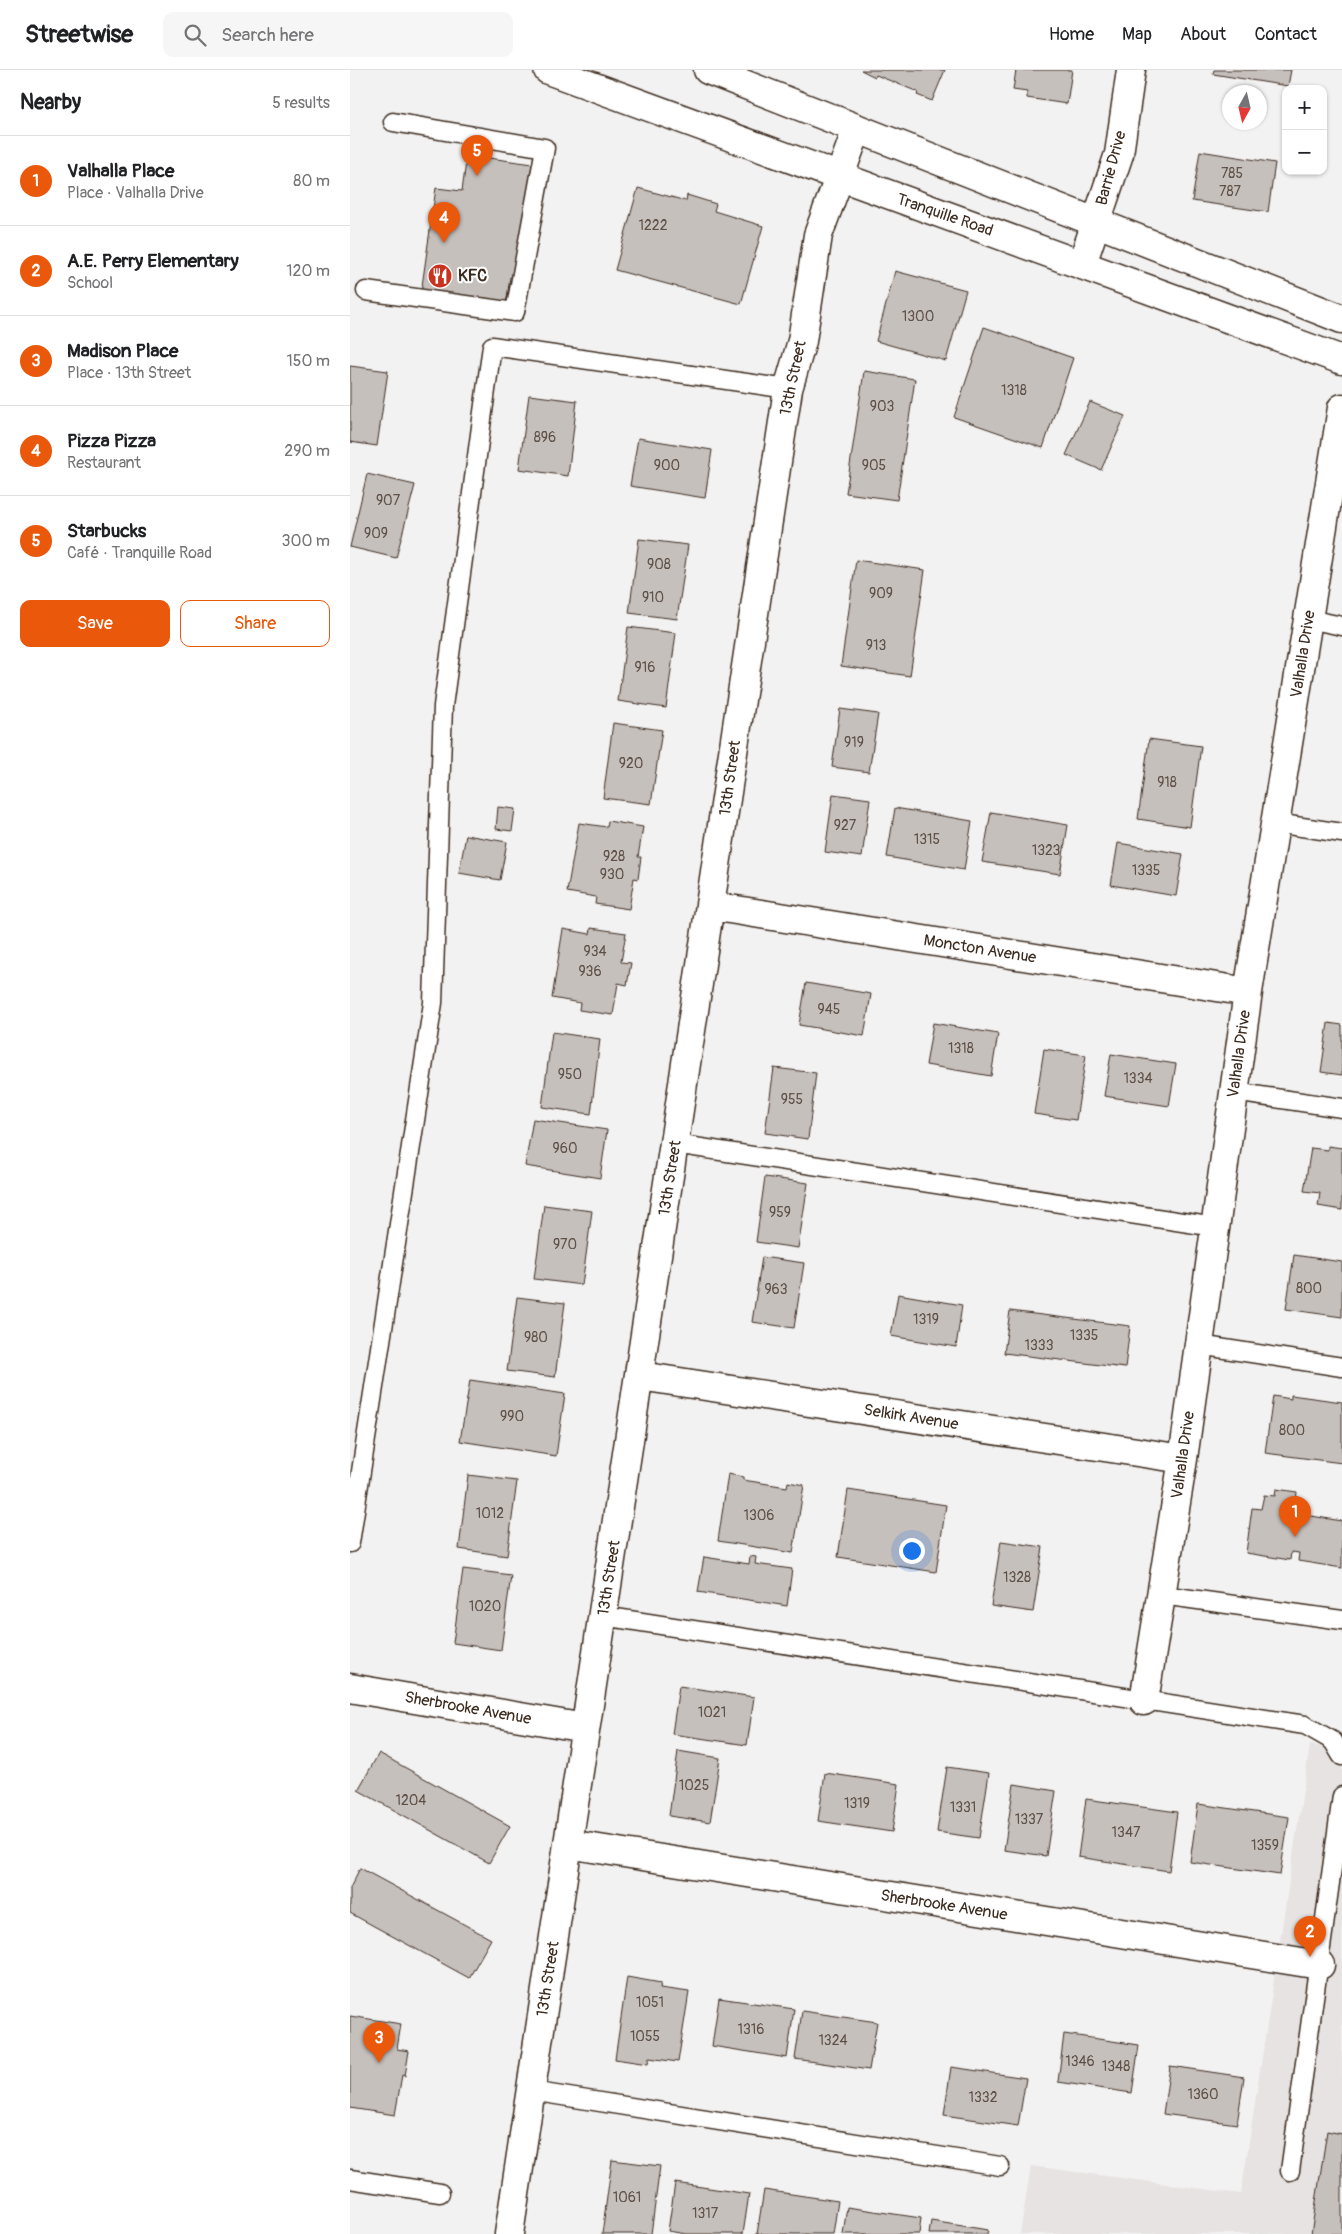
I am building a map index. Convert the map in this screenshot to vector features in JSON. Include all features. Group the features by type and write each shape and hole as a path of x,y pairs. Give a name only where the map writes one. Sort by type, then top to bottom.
{"street":[{"name":"Tranquille Road","path":"548,70 838,178 1082,264 1342,360"},
{"path":"708,70 1342,319"},
{"name":"Barrie Drive","path":"1082,264 1119,154 1131,70"},
{"name":"13th Street","path":"509,2234 788,389 802,341 818,235 857,129"},
{"name":"Valhalla Drive","path":"1144,1701 1183,1459 1248,992 1342,408"},
{"name":"Moncton Avenue","path":"711,906 1248,992"},
{"name":"Selkirk Avenue","path":"640,1376 1183,1459"},
{"name":"Sherbrooke Avenue","path":"350,1688 585,1728"},
{"name":"Sherbrooke Avenue","path":"568,1844 1320,1965"}],"lane":[{"path":"366,291 515,312 545,148 393,122"},
{"path":"350,1543 433,1003 443,706 492,346 788,389"},
{"path":"1308,618 1342,626"},
{"path":"1275,824 1342,833"},
{"path":"1234,1092 1342,1108"},
{"path":"675,1144 1215,1226"},
{"path":"1198,1345 1342,1367"},
{"path":"1162,1595 1342,1620"},
{"path":"603,1616 1305,1725 1333,1741 1342,1756"},
{"path":"1290,2171 1342,1796"},
{"path":"531,2091 1000,2166"},
{"path":"350,2179 440,2193"}],"shaded area":[{"path":"1310,1745 1342,1749 1342,2234 1020,2234 1031,2166 1241,2194"}],"building":[{"path":"861,70 945,70 932,101 917,95 918,92"},
{"path":"1016,70 1072,70 1067,104 1027,98 1027,92 1013,90"},
{"path":"1214,70 1291,70 1288,85 1213,74"},
{"path":"1200,151 1275,163 1268,212 1192,201"},
{"path":"467,155 533,164 517,278 510,277 506,305 421,293 436,188 462,191"},
{"path":"638,188 686,201 687,195 716,204 714,211 763,226 741,304 615,270"},
{"path":"895,271 966,290 946,361 876,341"},
{"path":"984,327 1073,358 1043,448 954,417"},
{"path":"350,366 388,371 377,446 350,442"},
{"path":"864,371 915,379 897,500 846,493"},
{"path":"529,395 577,401 568,476 519,469"},
{"path":"1090,402 1125,416 1101,470 1066,455"},
{"path":"638,438 712,450 705,498 630,486"},
{"path":"367,474 415,485 396,558 350,547"},
{"path":"639,539 688,545 677,619 629,613"},
{"path":"856,560 925,570 910,676 841,666"},
{"path":"628,627 676,633 666,708 618,701"},
{"path":"840,709 878,714 869,772 832,767"},
{"path":"613,723 662,730 651,804 603,798"},
{"path":"1149,739 1201,746 1190,827 1138,819"},
{"path":"833,794 870,799 862,857 825,852"},
{"path":"498,807 515,809 512,831 496,829"},
{"path":"895,808 972,821 964,870 887,857"},
{"path":"991,812 1068,825 1060,874 982,862"},
{"path":"608,821 643,827 638,857 641,857 638,879 634,878 629,909 595,904 596,897 567,892 579,823 607,827"},
{"path":"466,835 507,842 500,880 459,873"},
{"path":"1118,843 1183,854 1176,896 1111,885"},
{"path":"591,928 626,933 621,962 631,963 627,985 618,983 613,1015 579,1010 580,1003 552,998 563,929 590,934"},
{"path":"806,983 871,994 864,1036 799,1025"},
{"path":"933,1023 998,1034 991,1076 926,1065"},
{"path":"1328,1023 1342,1025 1342,1075 1321,1072"},
{"path":"552,1032 600,1039 591,1114 542,1107"},
{"path":"1044,1049 1086,1055 1076,1120 1034,1114"},
{"path":"1111,1054 1176,1064 1169,1106 1104,1096"},
{"path":"774,1068 816,1073 808,1139 765,1133"},
{"path":"533,1119 607,1130 600,1178 525,1166"},
{"path":"1328,1146 1342,1148 1342,1210 1318,1206 1320,1193 1304,1191 1311,1148 1328,1150"},
{"path":"765,1177 808,1183 798,1248 756,1242"},
{"path":"544,1205 592,1211 582,1285 534,1279"},
{"path":"1294,1255 1342,1262 1342,1317 1286,1309"},
{"path":"762,1257 804,1263 794,1328 752,1322"},
{"path":"898,1294 962,1305 956,1347 891,1336"},
{"path":"517,1297 565,1303 555,1377 507,1371"},
{"path":"1010,1311 1130,1326 1125,1368 1004,1353"},
{"path":"470,1380 565,1394 556,1456 460,1441"},
{"path":"1291,1395 1342,1402 1342,1463 1265,1453 1273,1396 1291,1399"},
{"path":"728,1474 743,1477 743,1480 787,1487 788,1482 804,1485 793,1553 718,1541"},
{"path":"468,1475 517,1481 507,1556 459,1549"},
{"path":"1276,1489 1297,1492 1294,1516 1305,1518 1305,1515 1342,1521 1342,1568 1298,1561 1299,1553 1291,1552 1290,1560 1246,1553 1252,1508 1261,1509 1264,1495 1275,1496"},
{"path":"848,1490 946,1505 936,1572 838,1557"},
{"path":"1001,1541 1043,1547 1033,1612 991,1606"},
{"path":"750,1556 756,1557 755,1564 792,1569 787,1606 698,1592 704,1557 749,1564"},
{"path":"463,1569 511,1575 501,1650 453,1643"},
{"path":"679,1686 754,1697 747,1745 672,1734"},
{"path":"678,1751 720,1758 710,1822 669,1816"},
{"path":"379,1753 510,1826 489,1863 358,1790"},
{"path":"947,1767 989,1773 979,1838 937,1832"},
{"path":"825,1773 899,1784 892,1832 818,1821"},
{"path":"1014,1784 1056,1791 1046,1856 1004,1850"},
{"path":"1086,1799 1177,1812 1169,1871 1078,1857"},
{"path":"1198,1804 1289,1817 1280,1875 1190,1862"},
{"path":"360,1868 491,1939 469,1978 350,1913 350,1888"},
{"path":"627,1977 661,1983 660,1988 689,1992 678,2062 649,2058 648,2064 615,2059"},
{"path":"719,1998 794,2009 787,2058 712,2046"},
{"path":"802,2011 877,2022 869,2070 795,2059"},
{"path":"350,2016 401,2024 397,2049 409,2051 405,2076 402,2075 395,2115 350,2108"},
{"path":"1064,2034 1139,2045 1132,2093 1058,2082"},
{"path":"1170,2066 1244,2077 1237,2124 1163,2114"},
{"path":"951,2067 1026,2078 1018,2126 944,2115"},
{"path":"1327,2131 1342,2134 1342,2234 1311,2234"},
{"path":"612,2160 660,2166 651,2234 602,2234"},
{"path":"675,2183 749,2194 743,2234 686,2234 668,2231"},
{"path":"764,2190 838,2201 833,2234 757,2234"},
{"path":"847,2207 921,2218 919,2234 843,2234"},
{"path":"931,2221 988,2230 987,2234 929,2234"}],"place":[{"name":"Starbucks","path":"477,176"},
{"name":"Pizza Pizza","path":"444,243"},
{"name":"KFC","path":"440,276"},
{"name":"Valhalla Place","path":"1295,1537"},
{"name":"A.E. Perry Elementary","path":"1310,1957"},
{"name":"Madison Place","path":"379,2063"}]}
